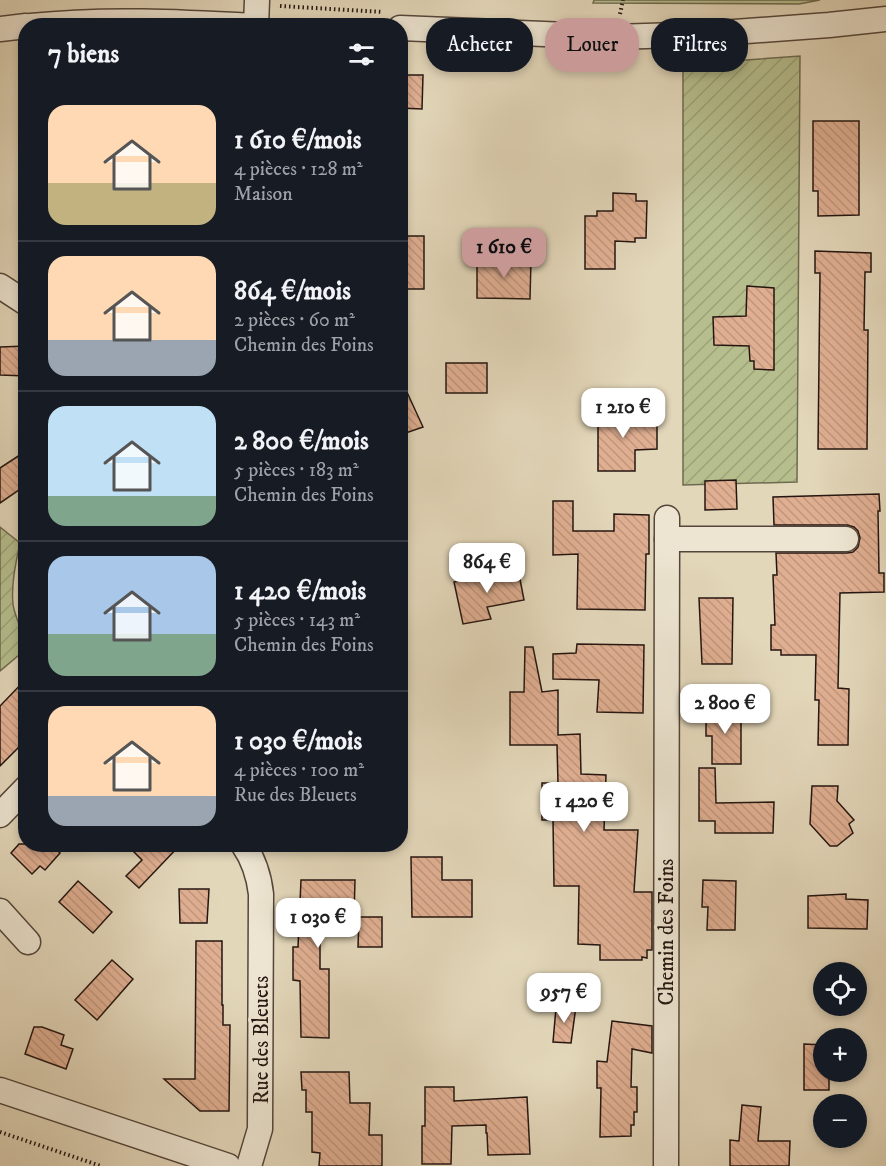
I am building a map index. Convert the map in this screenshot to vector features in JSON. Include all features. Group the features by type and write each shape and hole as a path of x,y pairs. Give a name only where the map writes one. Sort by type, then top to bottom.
{"street":[{"path":"256,18 257,0"},
{"path":"408,28 615,37 829,26 886,19"},
{"path":"0,29 18,27"},
{"path":"0,286 18,298"},
{"name":"Chemin des Foins","path":"666,1166 667,529 846,539"},
{"path":"0,815 18,796"},
{"name":"Rue des Bleuets","path":"248,852 256,867 261,894 260,1130 249,1166"},
{"path":"0,911 28,942"},
{"path":"0,1090 228,1166"}],"path":[{"path":"0,1132 101,1166"}],"green space":[{"path":"594,0 820,0 799,4 593,3"},
{"path":"800,56 797,482 683,485 683,72 748,72 748,60"},
{"path":"0,527 18,541 13,596 18,621 18,656 0,671"}],"building":[{"path":"408,75 423,75 422,109 408,108"},
{"path":"813,121 859,121 859,215 818,216 818,191 813,191"},
{"path":"613,193 636,194 636,201 647,201 646,238 635,238 635,242 615,241 615,269 585,269 585,216 597,216 597,211 613,211"},
{"path":"408,236 424,236 424,289 408,289"},
{"path":"815,251 871,253 871,272 865,272 864,330 868,330 867,449 818,449 820,273 815,273"},
{"path":"477,258 531,260 530,299 477,298"},
{"path":"747,286 774,288 774,370 754,369 754,361 750,361 749,346 714,345 713,317 746,316"},
{"path":"18,346 18,376 0,375 0,347"},
{"path":"446,363 487,363 487,393 446,393"},
{"path":"408,394 423,427 408,432"},
{"path":"598,409 637,409 637,423 657,423 657,449 635,450 635,471 598,471"},
{"path":"18,456 18,491 0,503 0,468"},
{"path":"736,480 737,509 705,510 705,481"},
{"path":"879,494 879,573 884,573 884,592 840,593 838,688 849,689 848,745 818,745 819,700 815,700 816,655 781,655 781,650 771,650 771,625 775,625 773,575 777,575 776,553 853,552 858,547 860,538 854,527 847,525 774,525 773,497"},
{"path":"553,501 573,501 573,531 614,531 614,514 649,515 645,610 577,609 578,554 553,555"},
{"path":"518,569 524,600 487,607 491,619 463,624 454,582"},
{"path":"699,598 733,598 732,664 702,664"},
{"path":"577,644 644,645 643,713 597,712 599,680 553,679 553,654 576,653"},
{"path":"525,647 533,647 542,692 558,690 558,735 580,734 581,774 606,775 604,830 638,830 634,892 652,892 652,950 647,950 647,958 642,957 642,960 600,960 600,945 578,944 579,886 554,886 553,820 542,820 542,783 558,783 557,745 510,745 510,692 524,692"},
{"path":"18,687 18,748 0,766 0,706"},
{"path":"706,708 741,709 741,764 712,764 712,736 706,736"},
{"path":"699,768 715,768 716,803 774,802 773,833 715,833 715,821 699,821"},
{"path":"812,786 838,786 837,801 854,820 849,824 853,833 837,846 830,846 810,824"},
{"path":"18,845 18,852 60,853 45,870 40,866 32,874 11,853"},
{"path":"134,852 173,852 139,888 126,876 142,860"},
{"path":"411,857 442,857 442,880 472,880 472,917 412,917"},
{"path":"301,880 355,880 354,916 320,917 320,969 329,969 329,1038 301,1037 300,981 293,980 293,947 298,947"},
{"path":"703,880 736,881 735,930 707,930 708,907 702,907"},
{"path":"78,881 112,912 93,933 59,902"},
{"path":"179,889 209,889 207,923 180,923"},
{"path":"846,894 846,899 868,900 867,929 808,928 808,896"},
{"path":"359,917 382,917 382,947 358,947"},
{"path":"196,941 222,941 223,1025 230,1025 229,1111 200,1111 164,1079 195,1079"},
{"path":"112,960 133,979 97,1020 75,1000"},
{"path":"576,1006 571,1043 553,1042 556,1008"},
{"path":"612,1021 652,1026 652,1053 632,1049 631,1087 637,1087 637,1112 634,1112 631,1136 600,1137 601,1088 597,1088 597,1061 607,1062"},
{"path":"34,1027 42,1027 64,1035 61,1045 73,1049 66,1069 25,1054"},
{"path":"804,1044 813,1044 813,1082 829,1082 829,1090 804,1090"},
{"path":"301,1072 349,1072 350,1103 370,1103 369,1135 382,1135 382,1166 319,1166 320,1153 312,1152 312,1112 306,1112 306,1090 302,1090"},
{"path":"425,1087 454,1087 454,1101 527,1097 530,1154 488,1155 486,1125 452,1126 451,1164 422,1164"},
{"path":"742,1105 761,1107 758,1141 790,1141 789,1166 730,1166 730,1140 739,1141"}]}
